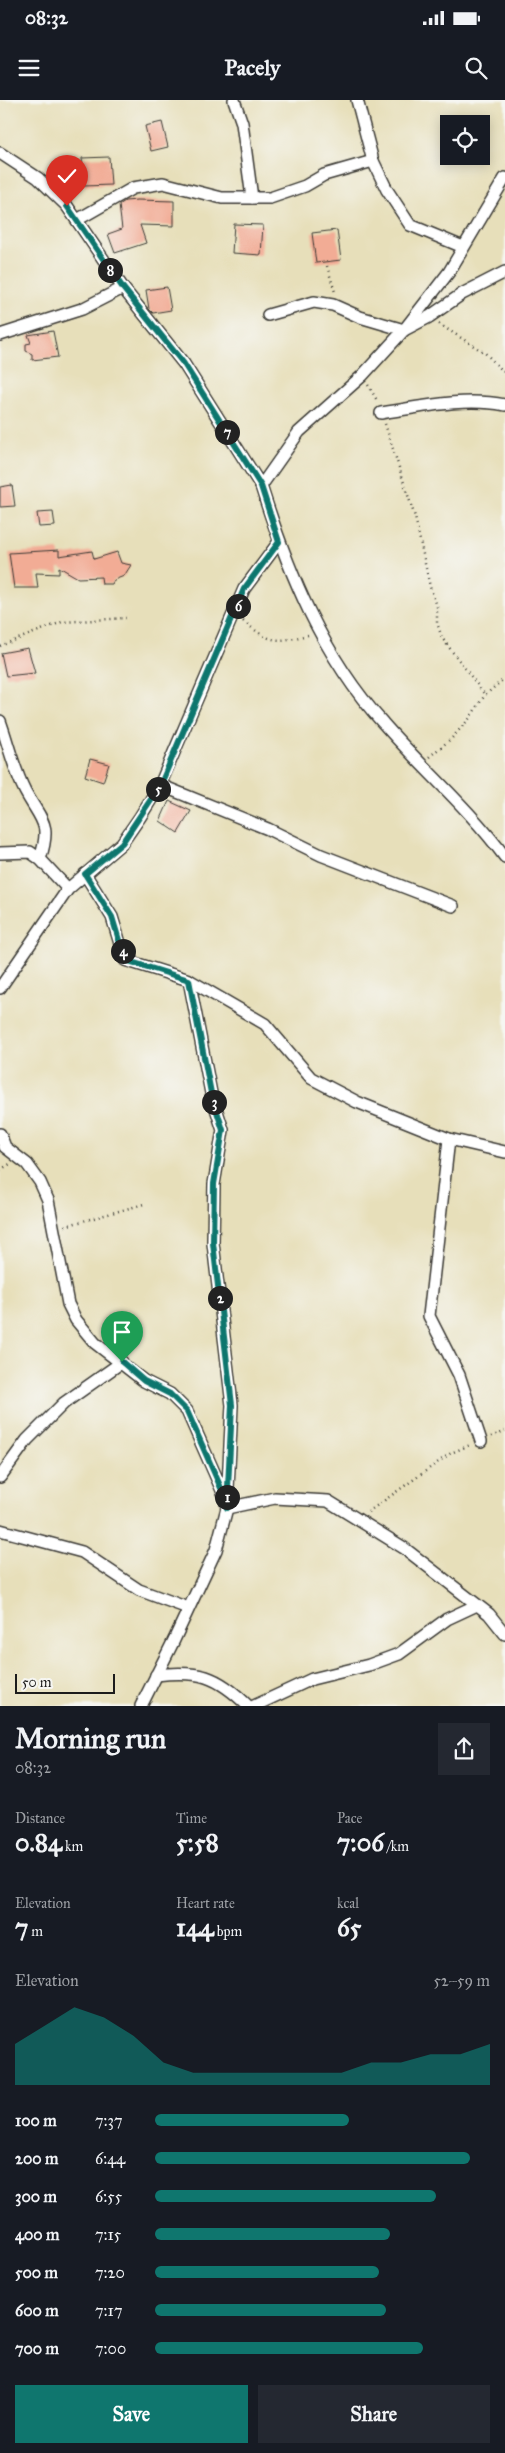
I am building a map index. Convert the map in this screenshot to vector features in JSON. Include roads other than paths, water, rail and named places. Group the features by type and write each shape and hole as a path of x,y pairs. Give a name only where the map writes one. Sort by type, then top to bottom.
{"street":[{"path":"234,100 242,123 252,198"},
{"path":"357,100 373,161 387,190 410,225 463,247"},
{"path":"0,153 38,178 67,206 123,288 184,364 261,486 279,542 320,632 349,681 382,723 478,822 505,857"},
{"path":"77,220 133,188 163,183 222,198 270,198 305,186 324,176 373,161"},
{"path":"261,486 299,432 362,376 404,330 449,272 505,178"},
{"path":"268,315 314,302 333,305 404,330 429,317 462,294 505,272"},
{"path":"0,335 82,309 123,288"},
{"path":"381,413 427,406 487,402 505,405"},
{"path":"0,988 68,889 122,843 160,786 244,589 279,542"},
{"path":"0,721 25,791 42,816 46,839 40,859"},
{"path":"160,786 268,829 321,855 453,906"},
{"path":"0,853 30,852 40,859 68,889"},
{"path":"85,874 112,917 125,960 189,980 265,1024 311,1078 357,1102 449,1139 505,1152"},
{"path":"141,1706 216,1550 227,1508 232,1405 213,1243 214,1184 223,1130 211,1093 189,980"},
{"path":"0,1134 5,1147 27,1164 40,1182 48,1200 68,1304 76,1320 95,1343 122,1362 144,1381 170,1394 187,1411 225,1497 227,1508"},
{"path":"449,1139 429,1316 459,1375 481,1441"},
{"path":"0,1477 27,1440 64,1403 122,1362"},
{"path":"227,1508 275,1498 328,1501 404,1548 489,1614 505,1634"},
{"path":"0,1530 82,1552 139,1590 188,1608"},
{"path":"254,1706 312,1679 369,1665 399,1654 447,1619 477,1604"},
{"path":"156,1675 190,1673 216,1680 231,1689 248,1706"}]}
